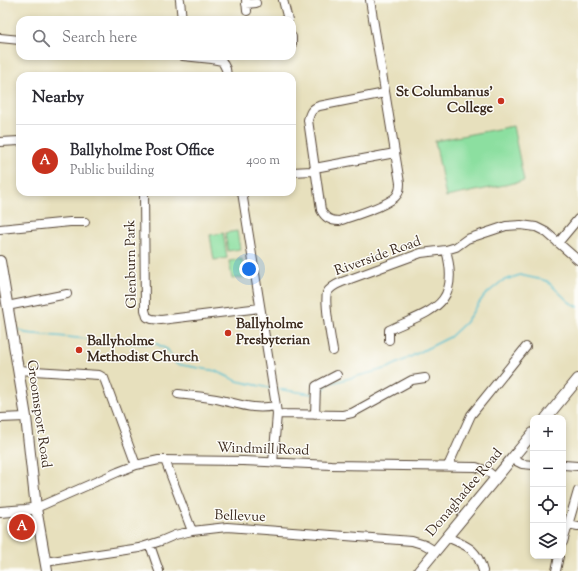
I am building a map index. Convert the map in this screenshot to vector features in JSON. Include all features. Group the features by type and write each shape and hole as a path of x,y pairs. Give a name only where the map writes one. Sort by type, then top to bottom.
{"main road":[{"name":"Groomsport Road","path":"0,261 26,417 36,508 46,566"},
{"path":"548,415 578,379"},
{"name":"Donaghadee Road","path":"419,571 530,437"},
{"path":"0,512 36,508"}],"street":[{"path":"180,0 182,16"},
{"path":"283,0 287,16"},
{"path":"370,0 400,183 400,189 397,196 390,202 339,221 332,221 324,216 321,210 317,168 308,120 310,112 318,106 385,93"},
{"path":"246,5 256,3"},
{"path":"0,38 16,40"},
{"path":"217,60 222,61 226,72"},
{"path":"0,142 16,141"},
{"path":"296,172 312,171 317,168 395,153"},
{"name":"Glenburn Park","path":"144,196 145,310 147,317 152,320 161,320 260,308"},
{"path":"243,196 277,410 273,463"},
{"path":"558,243 578,219"},
{"path":"0,229 70,222 85,222"},
{"name":"Riverside Road","path":"333,351 327,294 330,289 342,282 421,253 446,250 456,247 467,239 506,226 521,224 536,227 546,232 578,260"},
{"path":"389,340 389,330 431,311 441,304 446,297 451,278 450,265 446,250"},
{"path":"7,306 67,294"},
{"path":"448,466 471,415 526,347"},
{"path":"18,370 99,375 104,378 136,465"},
{"path":"315,415 316,386 337,375"},
{"path":"178,394 221,400 247,407 315,415 343,415 352,413 412,380 425,378"},
{"path":"0,418 26,417"},
{"path":"512,459 522,464 530,465"},
{"path":"165,460 192,531"},
{"name":"Windmill Road","path":"36,508 136,465 165,460 476,467 487,471 496,478"},
{"path":"566,465 578,466"},
{"path":"566,531 578,491"},
{"path":"568,524 578,526"},
{"name":"Bellevue","path":"46,566 150,545 175,535 192,531 227,527 412,541 425,545 435,551"},
{"path":"447,537 470,548 477,554 483,571"},
{"path":"150,545 159,571"},
{"path":"556,571 558,559"}],"green space":[{"path":"513,126 524,181 446,197 435,141"},
{"path":"237,231 240,249 228,251 225,233"},
{"path":"223,233 227,258 214,260 210,235"},
{"path":"242,259 245,277 232,279 229,261"}],"waterway":[{"path":"319,395 328,384 388,368 450,337 465,323 484,296 502,281 520,275 547,281 569,302 578,307"},
{"path":"19,329 25,333 130,343 157,344 168,350 176,364 216,371 237,381 270,388"},
{"path":"277,389 313,394"}],"place":[{"name":"St Columbanus' College","path":"501,101"},
{"name":"Ballyholme Presbyterian","path":"228,333"},
{"name":"Ballyholme Methodist Church","path":"79,350"},
{"name":"Ballyholme Post Office","path":"22,527"}]}
